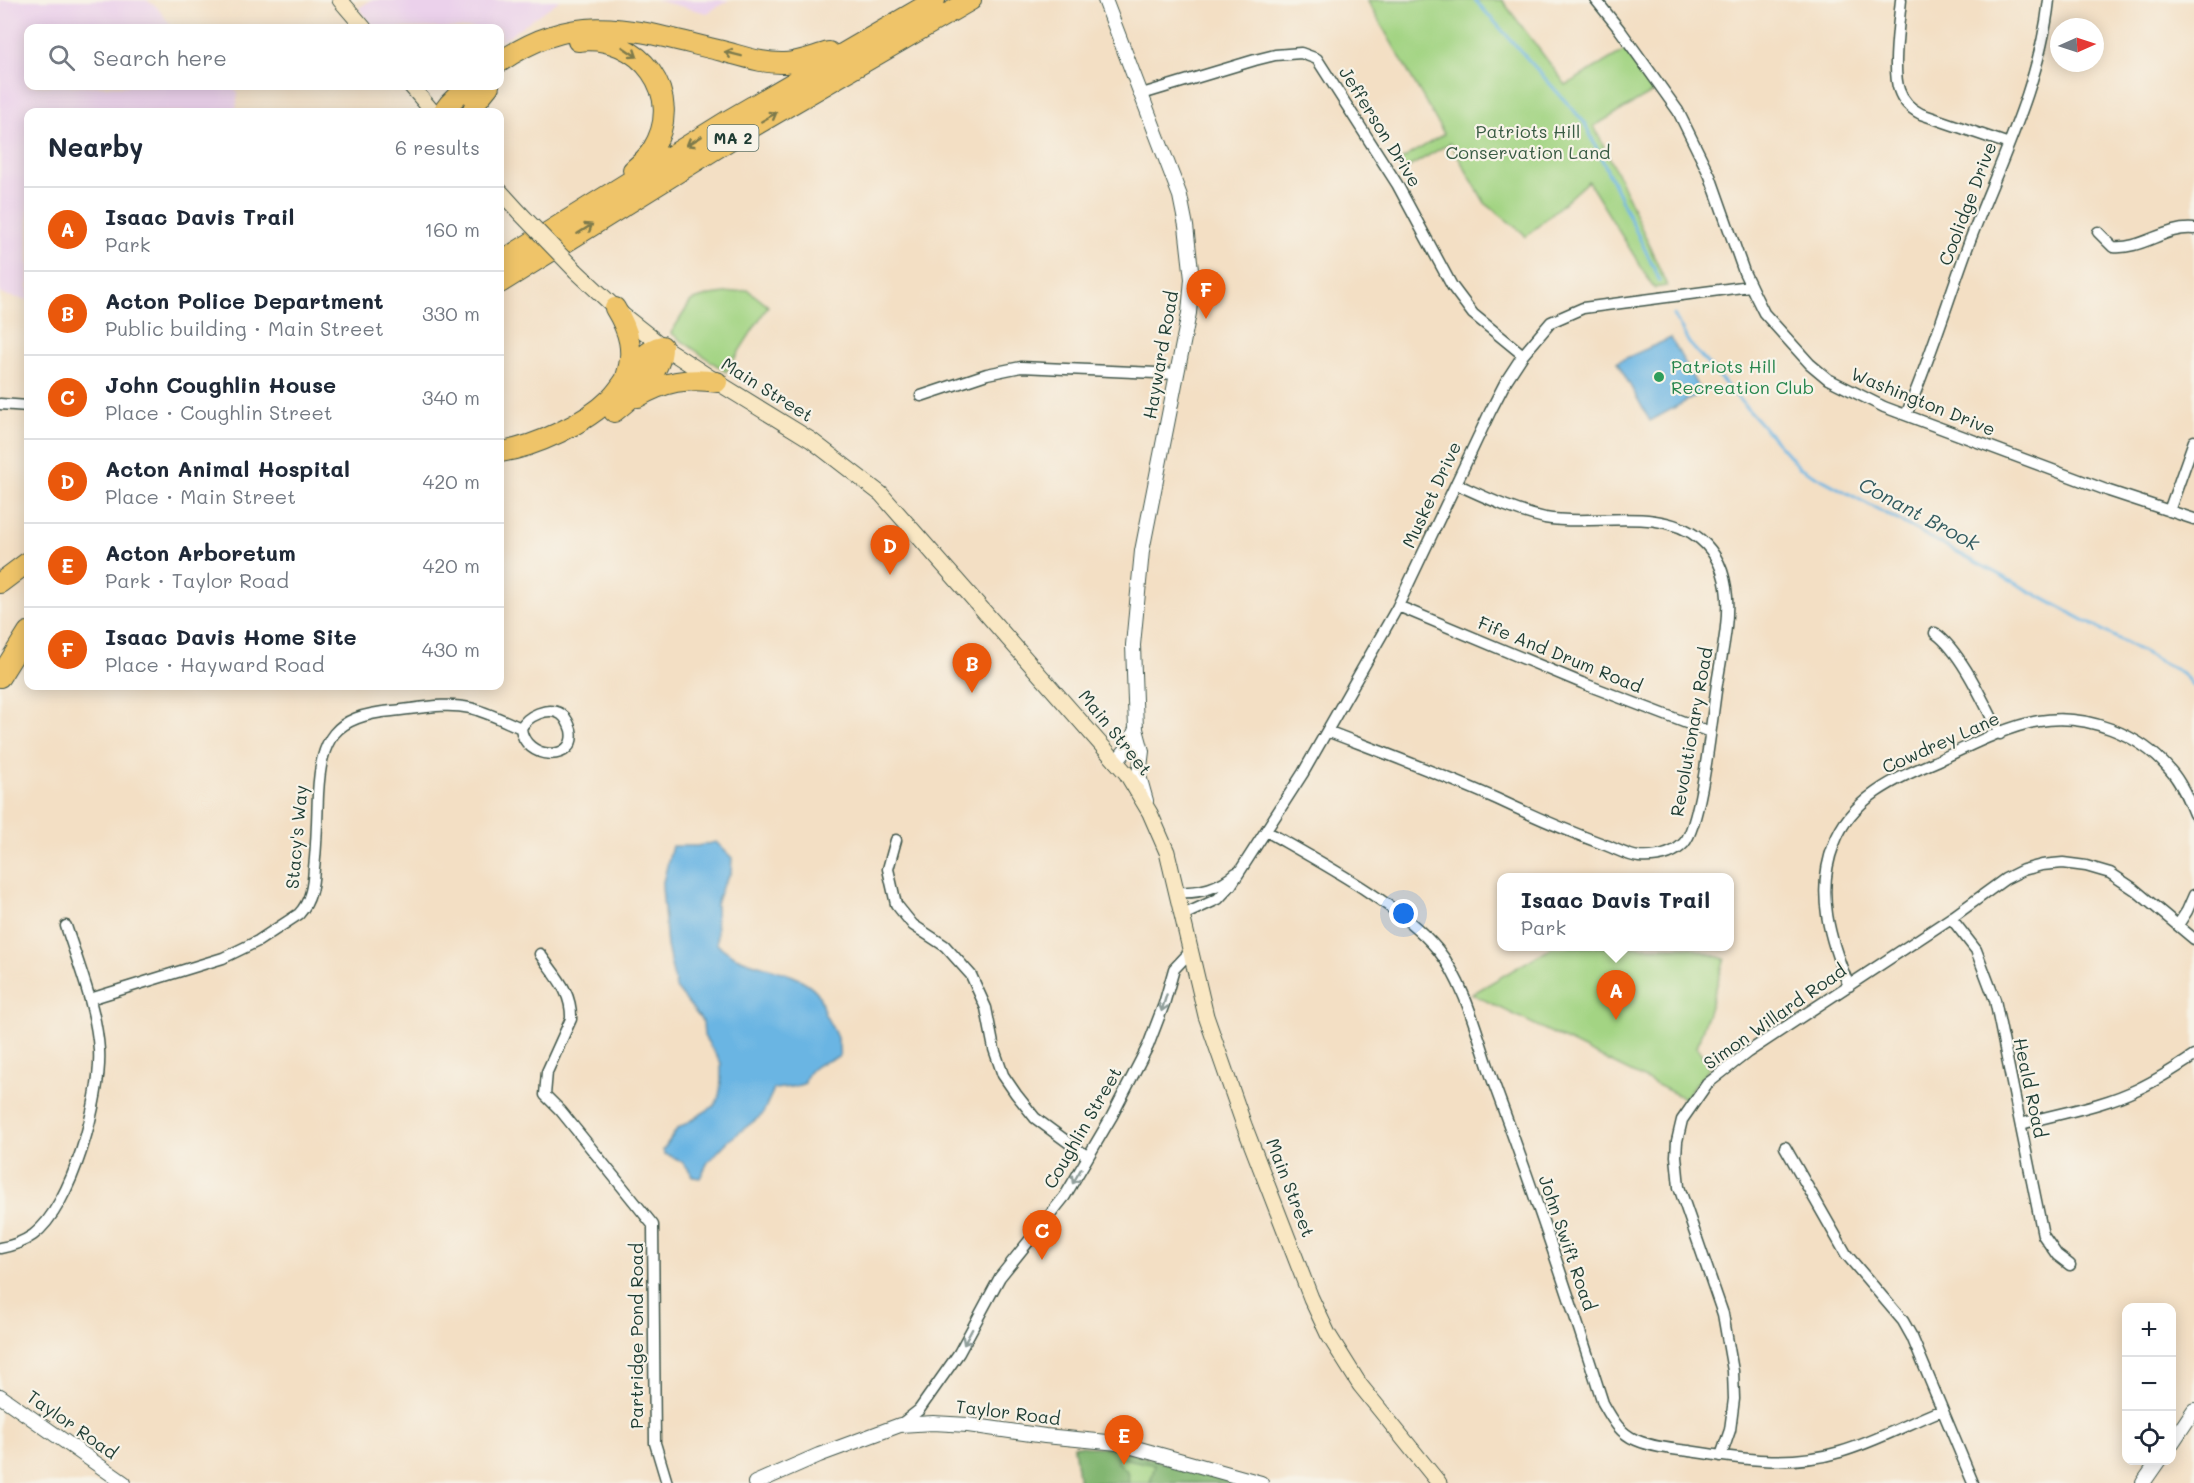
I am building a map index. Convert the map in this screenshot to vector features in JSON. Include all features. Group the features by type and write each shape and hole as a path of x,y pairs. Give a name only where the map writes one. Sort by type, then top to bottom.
{"highway":[{"name":"MA 2","path":"504,259 596,201 935,0"},
{"name":"MA 2","path":"504,281 722,145 971,0"},
{"path":"504,60 538,40 566,31 592,27 631,30 777,63 807,59 871,37"},
{"path":"504,73 527,58 552,47 588,40 605,40 621,45 647,66 657,82 662,103 662,121 657,139 645,159 596,201"},
{"path":"446,108 475,90"},
{"path":"465,108 478,90"},
{"path":"473,108 479,90"},
{"path":"615,308 626,328 631,348 629,368 621,386"},
{"path":"504,451 528,445 572,425 605,404 648,352 662,346"},
{"path":"614,412 632,398 649,378 660,361 662,346"},
{"path":"504,464 524,460 565,442 645,393 669,382 696,380 717,382"},
{"path":"0,583 24,565"},
{"path":"0,677 24,638"}],"main road":[{"path":"340,0 361,24"},
{"path":"414,90 430,108"},
{"name":"Main Street","path":"504,195 576,271 615,308 662,346 811,440 881,494 1121,767 1150,813 1167,852 1206,1016 1307,1288 1328,1334 1360,1385 1439,1483"}],"street":[{"name":"Hayward Road","path":"1105,0 1180,196 1192,279 1190,313 1142,551 1133,645 1136,729 1142,751 1139,776 1150,813"},
{"name":"Washington Drive","path":"1596,0 1678,111 1710,176 1744,272 1764,313 1783,336 1819,371 1850,391 1906,415 2109,491 2194,519"},
{"path":"1901,0 1898,89 1910,108 1921,114 2009,144"},
{"name":"Coolidge Drive","path":"1906,415 1968,245 2009,144 2041,50 2049,0"},
{"name":"Jefferson Drive","path":"1142,94 1275,55 1301,53 1317,59 1397,184 1452,286 1473,314 1523,355"},
{"path":"2098,232 2113,247 2124,248 2170,231 2194,229"},
{"name":"Musket Drive","path":"1183,915 1218,899 1231,885 1266,831 1327,731 1398,606 1506,381 1532,343 1551,322 1583,308 1750,286"},
{"path":"921,396 1012,368 1178,374"},
{"path":"0,404 24,406"},
{"path":"2169,511 2194,441"},
{"name":"Revolutionary Road","path":"1327,731 1637,856 1662,856 1684,843 1689,834 1694,822 1710,732 1725,643 1728,605 1726,587 1711,550 1700,539 1672,525 1624,518 1546,518 1492,502 1455,484"},
{"name":"Fife And Drum Road","path":"1398,606 1592,687 1710,732"},
{"path":"1935,633 1943,639 1970,678 2000,734"},
{"name":"Stacy's Way","path":"90,999 224,958 276,930 304,909 312,889 314,875 319,766 326,746 341,726 376,712 455,706 484,713 521,728"},
{"path":"551,711 559,712 566,717 572,734 570,743 564,750 555,754 544,754 525,741 521,728 524,722 537,714 551,711"},
{"name":"Cowdrey Lane","path":"1849,986 1833,943 1825,899 1828,861 1840,830 1852,813 1878,790 1899,778 2022,725 2055,720 2085,721 2135,740 2159,757 2172,772 2194,814"},
{"path":"1136,729 1121,767 1132,772 1140,759"},
{"name":"John Swift Road","path":"1266,831 1398,913 1440,951 1452,971 1478,1036 1603,1403 1612,1420 1623,1432 1635,1440 1658,1446 1748,1460 1792,1462 1838,1453 1868,1443 1942,1410"},
{"path":"896,840 888,869 896,904 913,925 945,946 971,975 986,1008 994,1049 1003,1075 1016,1094 1035,1118 1088,1157"},
{"name":"Musket Drive","path":"1178,892 1192,893 1209,888 1231,878 1247,862"},
{"name":"Simon Willard Road","path":"1720,1456 1730,1430 1734,1399 1733,1371 1723,1314 1679,1187 1676,1156 1682,1120 1707,1084 1748,1052 1951,918 2005,879 2042,865 2063,863 2086,866 2110,873 2134,889 2194,939"},
{"path":"2178,925 2194,895"},
{"name":"Heald Road","path":"1951,918 1976,950 1988,977 1995,999 2043,1235 2057,1255 2070,1265"},
{"path":"0,1248 14,1245 34,1234 49,1219 63,1198 74,1173 84,1139 97,1080 99,1050 90,999 66,926"},
{"name":"Coughlin Street","path":"900,1425 919,1410 959,1353 1000,1276 1065,1196 1148,1046 1163,1007 1173,969 1190,952"},
{"name":"Partridge Pond Road","path":"540,954 570,998 572,1010 571,1019 546,1072 545,1095 561,1111 653,1225 654,1426 655,1443 667,1483"},
{"path":"2020,1124 2113,1099 2137,1090 2194,1056"},
{"path":"1785,1147 1846,1254 1903,1321 1912,1337 1973,1483"},
{"name":"Taylor Road","path":"0,1396 124,1483"},
{"path":"2176,1437 2194,1410"},
{"name":"Taylor Road","path":"755,1483 819,1455 900,1425 933,1423 1118,1443 1262,1483"},
{"path":"2143,1483 2156,1465"}],"shaded area":[{"path":"0,0 146,0 156,6 170,24 24,24 24,90 236,90 238,92 236,108 24,108 24,299 0,293"},
{"path":"371,0 560,0 504,39 504,24 372,24 359,8"},
{"path":"655,0 729,0 707,13"}],"green space":[{"name":"Patriots Hill Conservation Land","path":"1367,0 1502,0 1566,85 1625,50 1655,91 1594,126 1667,286 1654,288 1588,181 1526,237 1485,203 1450,143 1402,171 1396,163 1444,134"},
{"path":"748,290 768,306 726,372 671,333 691,301 710,295"},
{"path":"1545,951 1701,951 1725,959 1697,1047 1710,1068 1684,1098 1472,994"},
{"path":"1074,1446 1112,1448 1236,1483 1079,1483"},
{"path":"1074,1446 1112,1448 1236,1483 1150,1483 1155,1465 1118,1457 1118,1462 1127,1471 1129,1483 1079,1483"}],"water":[{"name":"Patriots Hill Recreation Club","path":"1671,338 1701,393 1650,421 1617,362"},
{"path":"716,842 732,858 731,873 722,887 716,904 717,944 745,961 800,979 817,992 836,1036 839,1057 822,1063 809,1072 805,1083 774,1089 762,1115 728,1141 708,1162 700,1178 693,1177 685,1165 678,1159 664,1154 663,1150 677,1129 714,1106 719,1097 721,1063 704,1036 703,1022 676,988 667,946 662,886 672,846 697,846"}],"waterway":[{"name":"Conant Brook","path":"1475,0 1584,122 1660,281"},
{"name":"Conant Brook","path":"1674,315 1689,343 1799,467 2182,673 2194,687"}],"place":[{"name":"Isaac Davis Home Site","path":"1206,319"},
{"name":"Patriots Hill Recreation Club","path":"1659,377"},
{"name":"Acton Animal Hospital","path":"890,575"},
{"name":"Acton Police Department","path":"972,693"},
{"name":"Isaac Davis Trail","path":"1616,1020"},
{"name":"John Coughlin House","path":"1042,1260"},
{"name":"Acton Arboretum","path":"1124,1465"}]}
